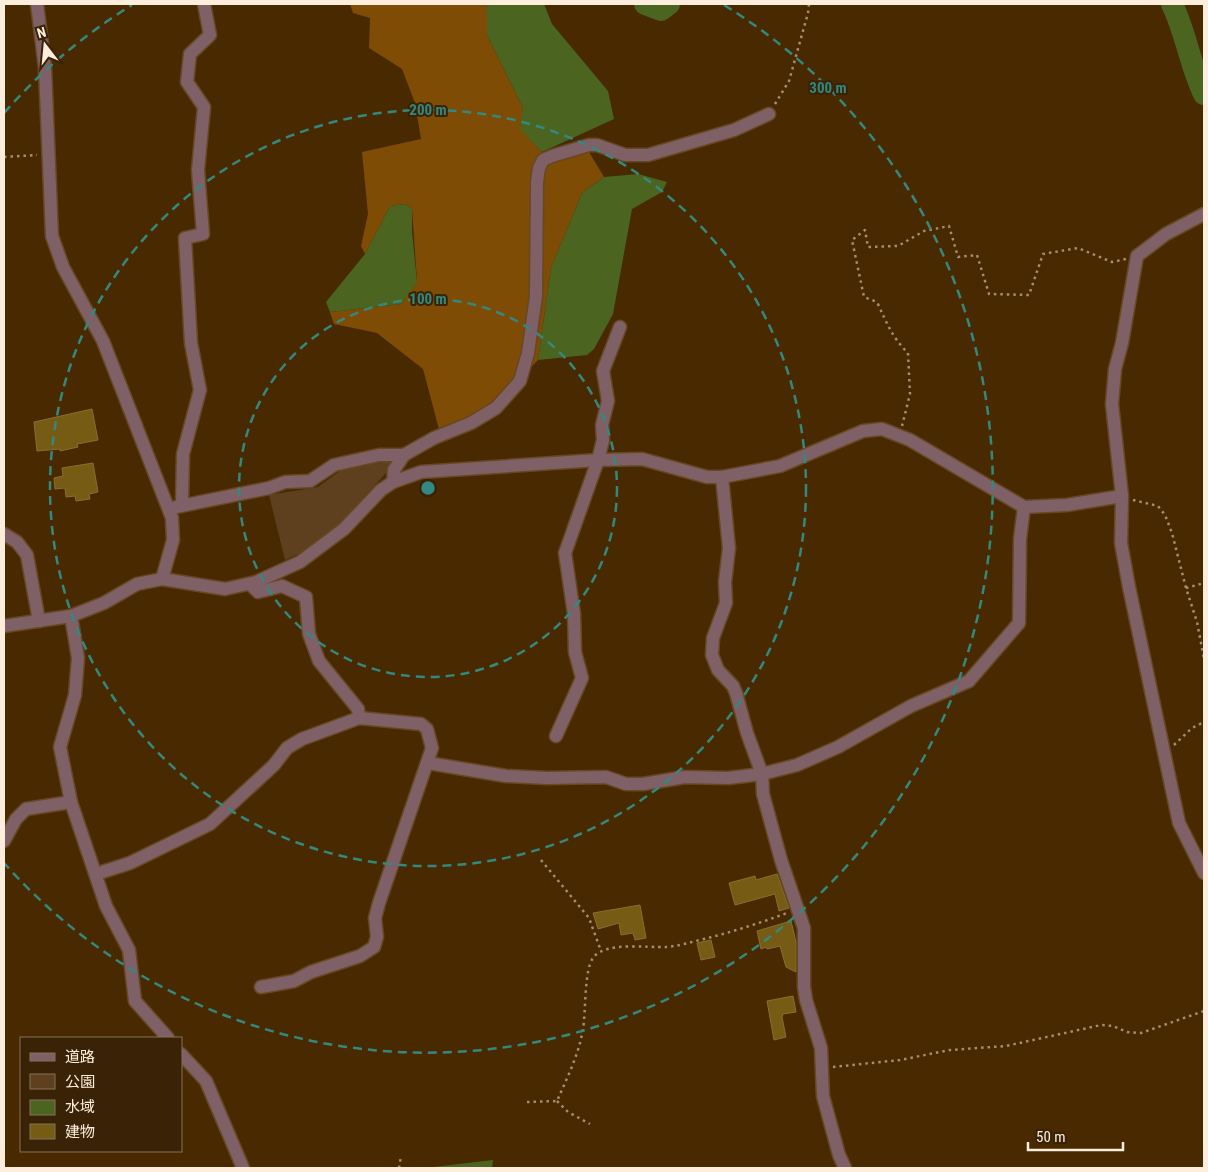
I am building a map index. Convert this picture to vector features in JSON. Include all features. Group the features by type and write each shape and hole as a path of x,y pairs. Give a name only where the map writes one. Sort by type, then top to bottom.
{"street":[{"path":"37,4 45,68 52,236 63,266 103,341 172,518 173,540 162,578"},
{"path":"182,505 183,454 200,390 191,343 185,238 203,234 198,170 204,107 187,82 190,54 210,35 204,4"},
{"path":"393,482 394,470 404,455 434,438 471,423 496,408 520,381 528,353 536,296 537,182 539,168 543,160 589,145 597,145 625,156 648,155 734,130 769,114"},
{"path":"1204,214 1166,234 1137,256 1122,343 1115,370 1112,404 1122,496 1121,543 1179,823 1204,872"},
{"path":"556,736 582,678 575,652 574,614 565,553 598,460 603,440 603,418 608,401 603,371 620,327"},
{"path":"4,626 71,616 104,603 137,584 162,578 224,590 250,584 300,562 344,529 381,490 393,482 421,472 598,460 642,459 707,477 722,477 780,466 863,431 882,429 910,440 1024,507 1067,505 1122,496"},
{"path":"169,509 268,488 285,482 310,481 334,465 379,454 404,455"},
{"path":"722,477 729,548 725,582 726,603 713,638 712,655 718,670 733,686 762,774 763,794 781,860 804,928 804,988 806,1000 821,1048 823,1096 839,1155 845,1168"},
{"path":"428,763 506,776 606,778 626,784 643,784 685,777 728,778 762,774 797,765 838,747 911,706 969,681 1019,623 1020,539 1024,507"},
{"path":"4,534 17,542 27,555 39,621"},
{"path":"250,584 258,592 282,586 306,597 309,634 319,661 358,709 359,718"},
{"path":"71,616 78,658 75,695 60,747 71,802 106,906 130,950 135,1002 167,1037"},
{"path":"96,874 130,863 210,824 274,765 287,748 302,739 359,718 421,724 427,729 432,748 379,903 375,918 377,936 374,947 360,956 311,972 294,981 261,987"},
{"path":"4,841 16,819 26,809 71,802"},
{"path":"182,1055 206,1081 243,1168"}],"path":[{"path":"769,114 789,81 808,13 808,4"},
{"path":"4,157 48,154"},
{"path":"899,436 910,394 908,353 889,330 877,302 864,297 852,240 858,235 865,230 868,247 898,246 924,231 949,226 958,257 977,255 989,294 1029,295 1044,254 1078,248 1112,262 1137,256"},
{"path":"1122,496 1158,506 1165,515 1172,533 1197,622 1204,658"},
{"path":"1186,588 1204,582"},
{"path":"1164,755 1192,728 1204,722"},
{"path":"541,860 589,918 601,951"},
{"path":"557,1101 574,1062 583,1031 589,968 593,958 601,951 634,946 666,947 679,945 745,929 798,910"},
{"path":"822,1068 900,1060 950,1050 1014,1045 1101,1025 1113,1026 1127,1032 1141,1033 1204,1011"},
{"path":"527,1102 557,1101 568,1112 590,1124"},
{"path":"399,1168 401,1156"}],"green space":[{"path":"381,460 396,462 337,527 309,549 285,560 269,495 318,487 341,470"}],"shaded area":[{"path":"350,4 485,4 487,9 487,35 523,108 521,129 542,152 589,152 604,177 582,193 551,268 538,360 483,416 440,433 423,369 377,333 334,324 330,312 401,304 417,281 412,209 405,204 390,206 365,254 361,246 368,214 362,152 421,139 415,103 402,69 369,48 370,18 353,13"}],"water":[{"path":"485,4 544,4 552,24 608,91 614,119 542,152 520,129 523,108 487,35 487,9"},
{"path":"638,174 667,182 662,192 632,209 613,314 594,349 587,355 538,360 551,268 582,193 604,177"},
{"path":"405,204 412,209 412,231 417,282 401,304 330,312 326,302 365,254 390,206"},
{"path":"493,1160 492,1168 425,1168"}],"building":[{"path":"92,409 98,440 77,444 78,447 60,451 60,449 37,451 34,422"},
{"path":"93,463 98,492 89,494 90,499 76,501 75,496 66,497 65,488 55,489 54,478 63,476 62,468"},
{"path":"777,874 789,908 779,911 775,894 735,905 729,883 755,876 756,880"},
{"path":"640,905 646,938 635,940 633,933 621,935 619,923 598,929 593,913"},
{"path":"791,921 796,942 796,972 786,967 780,946 761,949 757,931"},
{"path":"711,940 715,957 701,960 697,943"},
{"path":"793,996 796,1012 783,1014 782,1017 786,1037 774,1040 767,1001"}],"waterway":[{"path":"645,4 661,10 669,4"},
{"path":"1172,4 1204,94"}]}
